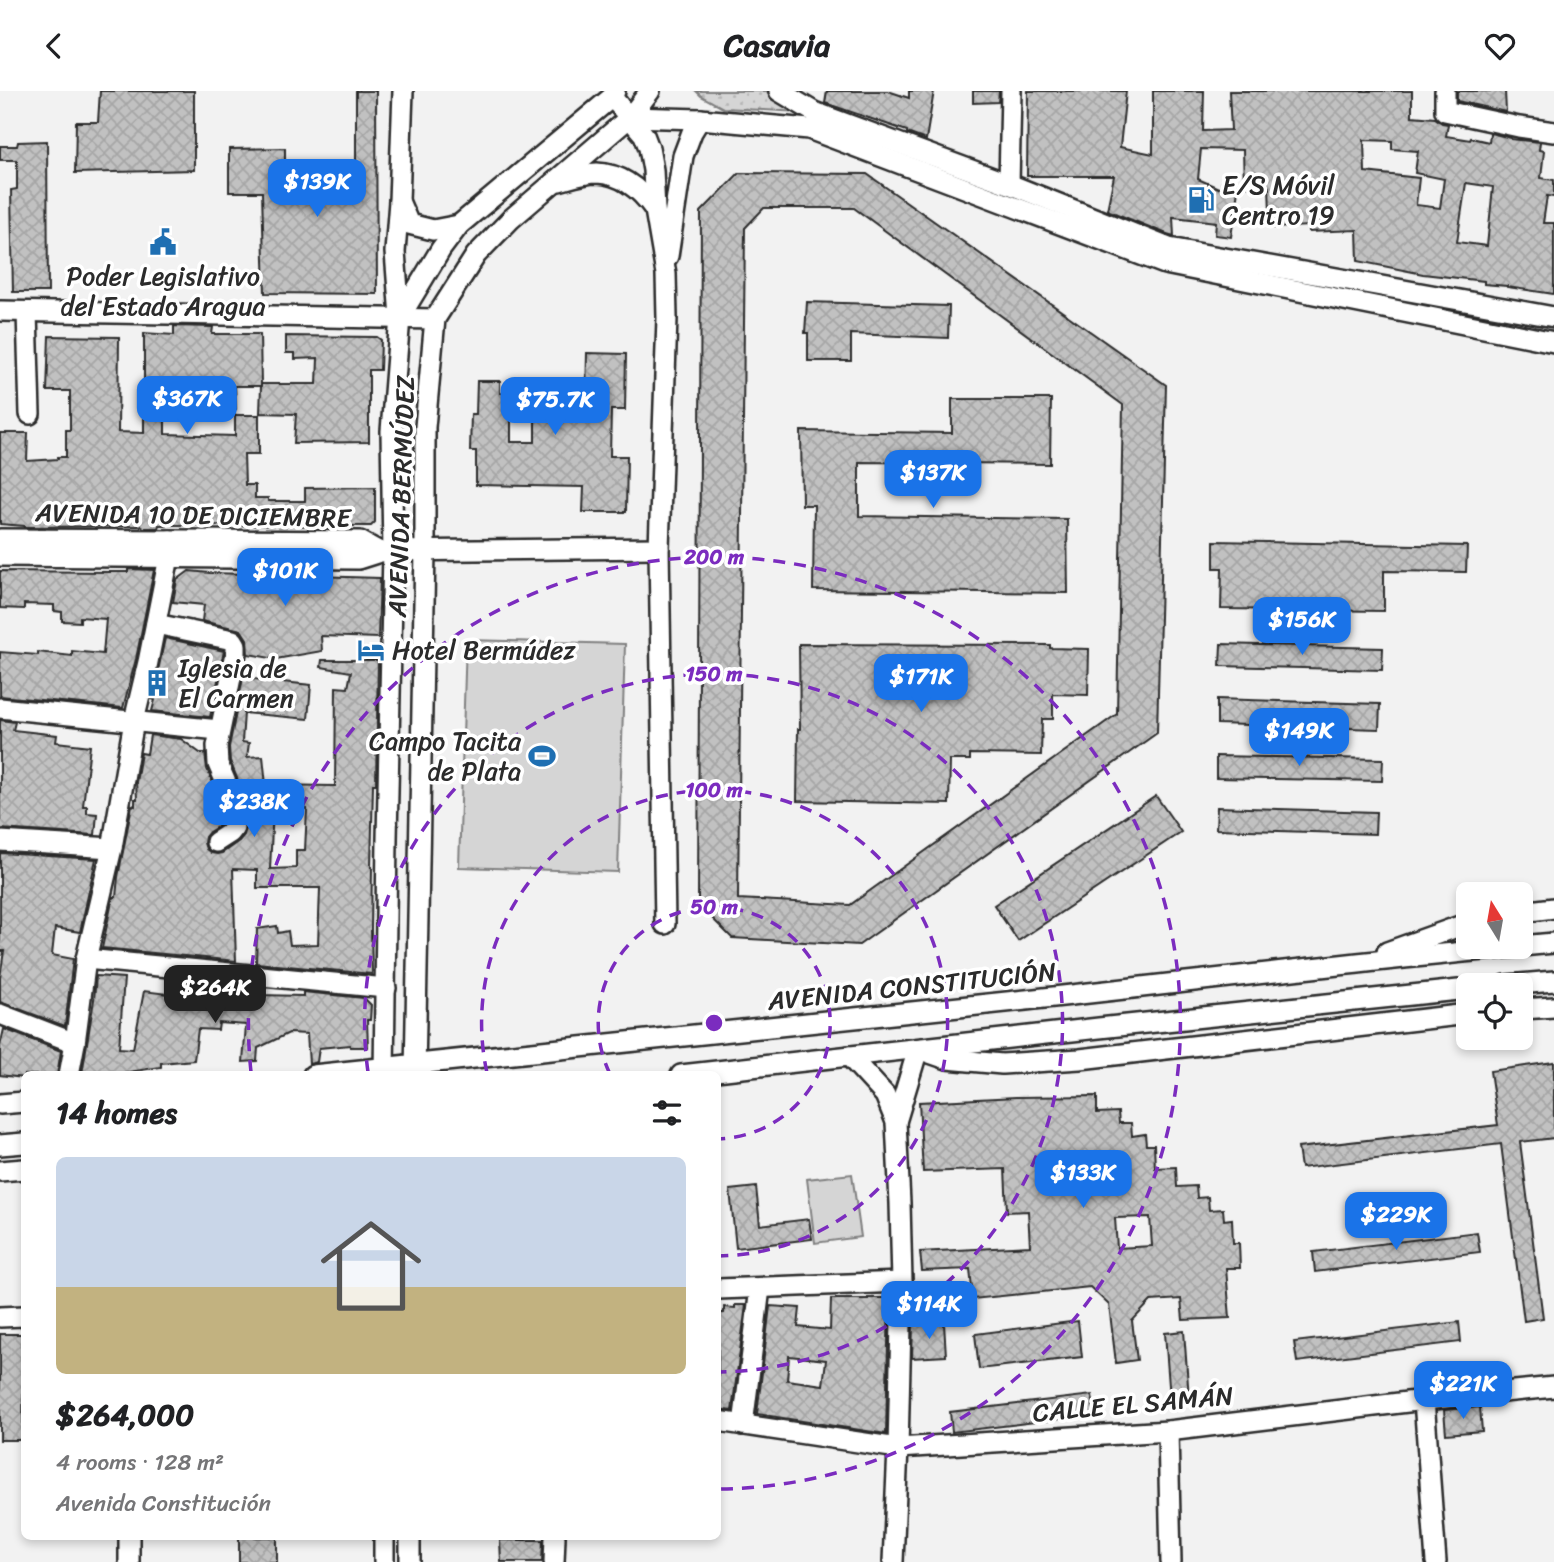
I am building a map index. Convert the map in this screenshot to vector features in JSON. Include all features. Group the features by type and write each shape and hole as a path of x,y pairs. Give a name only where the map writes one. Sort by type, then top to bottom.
{"street":[{"path":"400,317 395,253 403,91"},
{"name":"AVENIDA BERMÚDEZ","path":"415,1069 425,427 435,319 476,255 511,219 630,117 650,91"},
{"path":"779,91 811,120 1095,228 1169,248 1554,317"},
{"path":"1009,184 1011,91"},
{"path":"1445,91 1445,111 1554,132"},
{"path":"613,94 644,135 649,148 655,210 666,274 667,318 659,548 665,924"},
{"name":"AVENIDA BERMÚDEZ","path":"384,1071 387,551 391,431 400,317 441,249 459,225 613,94"},
{"path":"630,117 811,120 1009,184 1165,264 1554,342"},
{"path":"666,274 683,156 700,119"},
{"path":"554,182 594,173 617,176 645,195 655,210"},
{"path":"399,201 409,224 433,230 459,225"},
{"path":"1374,306 1379,286"},
{"path":"1480,327 1483,304"},
{"path":"0,311 435,319"},
{"path":"27,312 30,414"},
{"name":"AVENIDA 10 DE DICIEMBRE","path":"0,539 170,548"},
{"name":"AVENIDA 10 DE DICIEMBRE","path":"0,556 360,541 387,551 659,548"},
{"path":"70,1071 86,959 111,848 170,548"},
{"path":"156,624 233,640 236,645 217,746 218,764 233,799 234,828 216,842"},
{"path":"0,708 219,730"},
{"path":"0,841 111,848"},
{"path":"1533,911 1554,908"},
{"path":"1357,962 1456,927"},
{"name":"AVENIDA CONSTITUCIÓN","path":"1533,945 1554,943"},
{"name":"AVENIDA CONSTITUCIÓN","path":"384,1071 1456,952"},
{"path":"86,959 386,988"},
{"path":"1533,983 1554,981"},
{"path":"716,1071 1456,990"},
{"path":"1533,1008 1554,1007"},
{"path":"0,1014 75,1043"},
{"path":"918,1049 947,1059 1002,1064 1098,1056 1456,1015"},
{"path":"1098,1028 1098,1056"},
{"path":"896,1122 918,1049"},
{"path":"849,1056 885,1095 896,1122 902,1282 893,1562"},
{"path":"0,1092 21,1090"},
{"path":"0,1104 21,1102"},
{"path":"0,1145 21,1143"},
{"path":"0,1171 21,1169"},
{"path":"721,1289 902,1282"},
{"path":"743,1425 760,1288"},
{"path":"0,1317 21,1316"},
{"name":"CALLE EL SAMÁN","path":"721,1421 898,1448 1168,1431 1554,1387"},
{"path":"1424,1400 1436,1562"},
{"path":"1168,1431 1171,1562"},
{"path":"128,1562 129,1540"},
{"path":"384,1540 384,1562"},
{"path":"410,1540 410,1562"},
{"path":"554,1562 555,1540"}],"shaded area":[{"path":"696,91 766,91 801,112 723,108"},
{"name":"Campo Tacita de Plata","path":"466,640 625,644 618,872 459,867"},
{"path":"852,1174 861,1237 815,1243 807,1179"}],"building":[{"path":"100,91 194,91 194,170 75,173 76,122 98,122"},
{"path":"356,91 376,91 377,294 265,293 262,192 229,192 229,149 285,148 285,192 356,191"},
{"path":"827,91 888,91 909,98 909,91 934,91 926,140 825,103"},
{"path":"973,91 999,91 998,102 973,103"},
{"path":"1028,91 1126,91 1120,147 1153,154 1153,91 1204,91 1203,131 1231,130 1229,91 1412,91 1412,116 1435,118 1448,124 1446,136 1489,142 1490,133 1511,139 1540,142 1539,150 1544,151 1541,178 1554,180 1554,197 1547,196 1543,223 1554,223 1554,294 1358,261 1357,230 1309,232 1309,226 1273,228 1269,187 1244,186 1243,150 1201,149 1198,179 1221,189 1222,181 1239,183 1231,237 1215,235 1216,222 1173,217 1174,236 1107,210 1114,176 1027,176","holes":["1364,140 1392,141 1392,149 1418,151 1415,173 1444,179 1440,208 1416,205 1419,178 1365,172","1466,183 1493,187 1487,246 1457,242"]},
{"path":"1457,91 1505,91 1506,112 1457,101"},
{"path":"47,141 48,292 13,292 11,190 17,189 17,160 0,160 0,146"},
{"path":"739,173 867,174 1166,385 1157,733 859,945 732,938 698,904 701,212","holes":["764,208 854,208 1123,405 1117,714 850,905 738,899 745,228"]},
{"path":"807,302 949,306 948,338 851,334 851,361 808,361 808,333 805,333"},
{"path":"174,326 213,327 212,334 260,334 261,384 317,384 318,358 295,359 295,353 286,353 286,336 377,337 381,340 380,370 369,370 369,442 294,443 296,414 260,413 261,386 235,386 236,409 204,408 204,391 165,391 165,434 235,436 235,415 259,415 259,454 244,454 245,485 255,485 255,498 268,498 268,501 305,501 305,488 375,487 375,522 371,526 159,525 158,528 25,527 0,524 0,433 28,433 27,461 66,457 66,430 70,430 70,391 47,391 49,336 119,337 118,432 144,433 144,333 174,335"},
{"path":"587,353 626,354 625,410 611,410 610,456 627,456 626,512 583,512 584,487 476,485 476,451 470,451 471,414 476,414 477,381 500,381 500,393 586,394","holes":["511,418 535,418 535,442 511,442"]},
{"path":"952,399 1051,399 1050,464 859,462 859,516 1067,519 1068,593 813,590 814,505 802,505 801,431 952,433"},
{"path":"1214,541 1467,546 1466,572 1384,571 1384,611 1221,609 1222,568 1214,568"},
{"path":"128,569 154,570 123,708 0,696 0,652 38,655 38,652 72,656 72,651 103,654 106,619 80,617 80,622 62,621 62,612 54,611 54,605 24,604 24,609 0,608 0,571 128,572"},
{"path":"189,571 380,578 378,638 321,636 322,651 276,659 248,654 247,639 241,630 202,621 204,605 173,602 177,580"},
{"path":"165,638 224,651 220,668 197,672 219,676 210,717 152,711 155,700 152,699"},
{"path":"799,644 1050,645 1050,648 1089,649 1088,695 1053,694 1053,719 1042,719 1041,755 970,754 970,760 950,760 949,804 797,801"},
{"path":"1221,644 1383,648 1382,670 1220,666"},
{"path":"322,660 378,660 376,784 373,784 371,867 372,974 256,963 257,929 277,926 278,933 288,931 290,945 318,944 320,888 257,888 257,870 233,869 236,961 102,948 113,897 116,897 132,805 135,806 137,799 136,782 141,753 147,754 150,735 181,739 200,753 205,753 207,769 221,802 222,824 209,832 204,843 211,853 222,853 239,841 246,828 245,798 230,761 229,747 243,678 311,685 308,719 244,713 242,742 249,743 247,757 263,756 266,785 335,786 336,687 348,688 351,672 321,667","holes":["273,809 307,809 305,850 296,850 296,868 270,869"]},
{"path":"1217,699 1380,704 1379,729 1217,724"},
{"path":"0,720 15,722 13,730 57,735 56,742 90,746 83,806 87,806 87,813 97,814 95,835 0,829"},
{"path":"1216,756 1383,759 1382,781 1216,778"},
{"path":"1156,796 1181,832 1018,941 994,905"},
{"path":"1217,807 1376,812 1375,834 1216,829"},
{"path":"0,853 96,859 80,932 55,928 52,955 73,959 65,1026 0,1002 4,951 0,951"},
{"path":"96,976 124,978 119,1048 133,1049 144,991 175,995 176,989 222,992 221,1002 246,1005 247,992 303,996 303,992 364,998 371,1005 370,1020 367,1020 368,1047 350,1045 319,1048 317,1062 309,1064 307,1034 289,1033 258,1048 257,1061 243,1062 246,1025 219,1023 218,1030 198,1029 194,1060 161,1063 161,1067 136,1071 82,1071"},
{"path":"4,1029 61,1051 58,1071 21,1071 21,1078 0,1075 0,1046"},
{"path":"1554,1062 1554,1138 1520,1142 1543,1318 1524,1321 1501,1144 1301,1168 1298,1148 1498,1125 1490,1071"},
{"path":"1097,1096 1097,1113 1118,1112 1119,1123 1131,1123 1132,1136 1145,1134 1146,1145 1154,1145 1155,1168 1176,1167 1177,1187 1196,1186 1197,1198 1208,1197 1209,1210 1223,1209 1224,1220 1232,1219 1233,1243 1239,1243 1240,1268 1226,1268 1230,1318 1183,1320 1181,1299 1151,1301 1132,1321 1137,1360 1116,1363 1109,1305 1090,1287 973,1299 970,1269 922,1271 920,1252 1030,1246 1028,1211 1007,1212 1005,1169 923,1172 919,1102","holes":["1150,1217 1152,1246 1117,1248 1115,1218"]},
{"path":"756,1187 760,1225 809,1219 812,1239 736,1248 730,1190"},
{"path":"1477,1232 1480,1252 1315,1272 1313,1252"},
{"path":"889,1298 886,1434 757,1414 770,1306 800,1308 798,1327 830,1330 831,1299","holes":["789,1356 826,1360 823,1385 787,1380"]},
{"path":"735,1305 746,1305 732,1411 721,1409 721,1313 724,1313 724,1307 735,1308"},
{"path":"1078,1321 1082,1357 979,1369 975,1334"},
{"path":"1459,1322 1461,1342 1297,1362 1294,1342"},
{"path":"944,1323 946,1356 912,1358 913,1325"},
{"path":"1184,1331 1189,1398 1170,1399 1165,1333"},
{"path":"0,1334 21,1334 21,1440 0,1440"},
{"path":"1092,1395 1095,1415 952,1432 950,1412"},
{"path":"1480,1407 1482,1431 1446,1434 1444,1410"},
{"path":"239,1540 277,1540 277,1562 239,1562"},
{"path":"500,1540 543,1540 542,1562 501,1562"}],"place":[{"name":"E/S Móvil Centro 19","path":"1201,200"},
{"name":"Poder Legislativo del Estado Aragua","path":"163,242"},
{"name":"Hotel Bermúdez","path":"371,650"},
{"name":"Iglesia de El Carmen","path":"157,683"},
{"name":"Campo Tacita de Plata","path":"542,756"}]}
